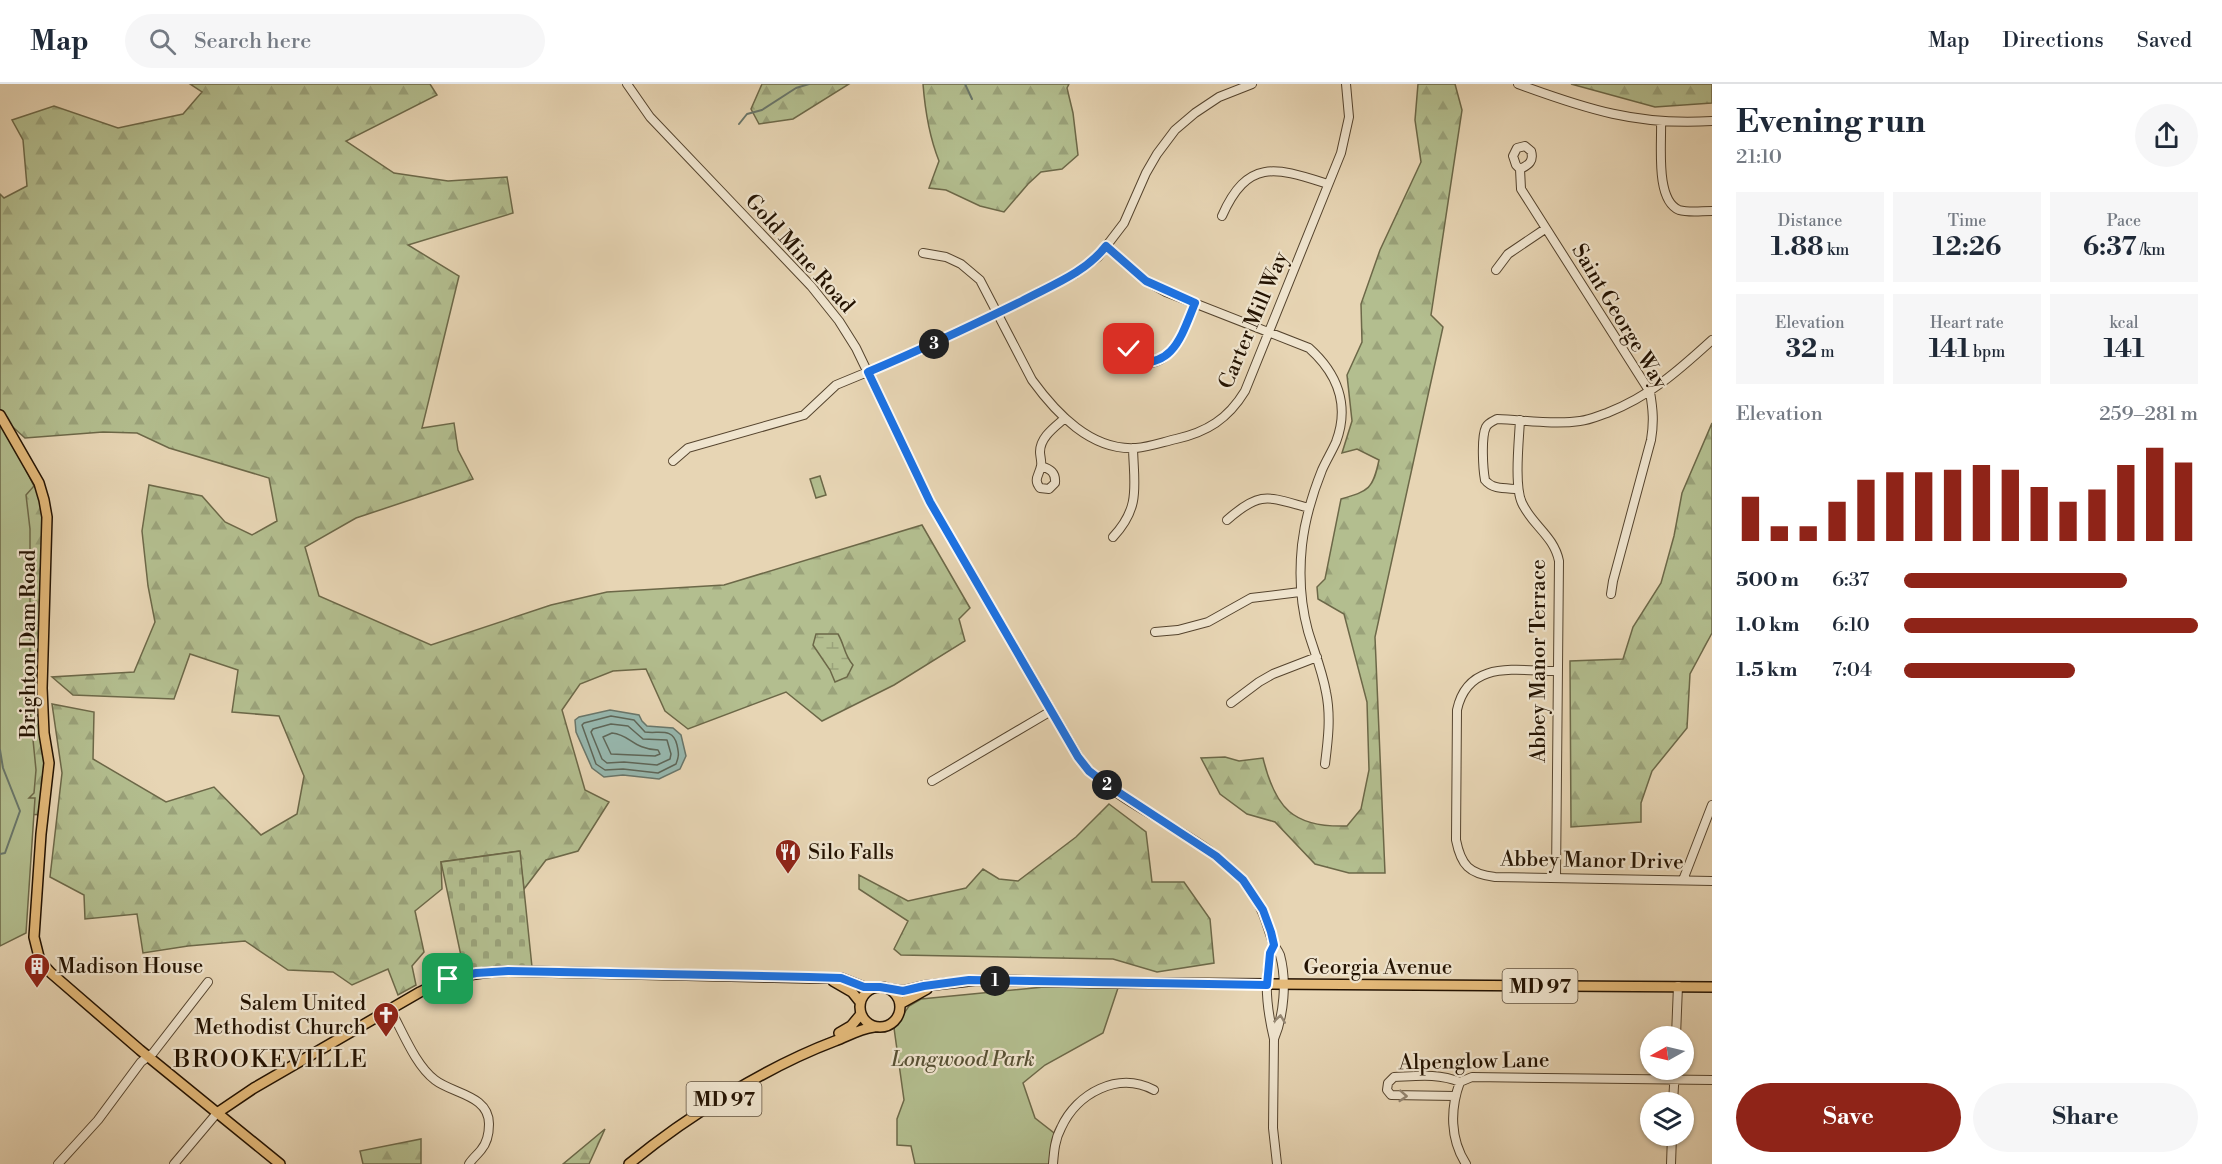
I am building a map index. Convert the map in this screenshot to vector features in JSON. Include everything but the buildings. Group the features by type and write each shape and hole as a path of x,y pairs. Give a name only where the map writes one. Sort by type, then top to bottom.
{"main road":[{"name":"Brighton Dam Road","path":"0,415 39,483 46,517 42,697 44,734 49,764 34,937 40,961 148,1057 280,1164"},
{"path":"217,1113 254,1088 390,1009 448,979 487,972 841,978 864,987 875,987"},
{"path":"829,978 851,991 861,1002"},
{"name":"Georgia Avenue","path":"890,989 903,991 937,984 977,980 1267,985 1712,987"},
{"name":"Georgia Avenue","path":"900,1004 937,984"},
{"path":"874,1026 864,1020 861,1014 861,1002 866,993 875,987"},
{"name":"MD 97","path":"875,987 890,989"},
{"path":"890,989 900,1004"},
{"name":"MD 97","path":"629,1164 656,1142 704,1110 768,1072 862,1028 885,1027 895,1021 900,1004"},
{"name":"MD 97","path":"825,1044 833,1036 851,1026 861,1014"}],"street":[{"name":"Gold Mine Road","path":"627,84 650,117 822,298 848,333 922,487 1078,757 1097,778 1216,856 1236,873 1252,892 1263,910 1274,945 1279,952 1284,985 1280,1027 1274,1040"},
{"path":"673,461 688,448 804,415 836,385 928,347 1075,274 1098,256 1124,224 1146,173 1175,130 1219,97 1252,84"},
{"name":"Carter Mill Way","path":"924,253 946,257 961,264 980,280 1032,380 1065,418 1083,433 1115,447 1133,448 1196,434 1224,418 1236,406 1245,391 1341,153 1349,117 1346,84"},
{"path":"1518,84 1588,109 1628,117 1661,122 1712,121"},
{"path":"1661,122 1663,186 1666,198 1679,209 1688,212 1712,211"},
{"name":"Saint George Way","path":"1520,169 1521,189 1650,392 1654,422 1611,594"},
{"path":"1222,216 1238,187 1257,174 1285,171 1328,184"},
{"path":"1496,270 1508,254 1545,229"},
{"path":"1106,246 1146,281 1309,348 1323,361 1337,382 1341,420 1336,440 1309,508 1302,547 1300,592 1308,631 1326,692 1329,713 1325,764"},
{"path":"1129,361 1143,364 1156,362 1168,355 1179,341 1195,303"},
{"path":"1518,489 1490,486 1485,480 1483,471 1486,426 1497,419 1571,422 1588,420 1628,404 1650,392 1680,371 1712,340"},
{"path":"1041,466 1040,449 1045,436 1065,418"},
{"name":"Abbey Manor Terrace","path":"1520,420 1518,489 1524,507 1552,541 1559,561 1556,878"},
{"path":"1113,537 1124,525 1134,503 1133,448"},
{"path":"1227,520 1250,502 1262,498 1273,498 1309,508"},
{"path":"1155,632 1178,630 1208,622 1251,598 1300,592"},
{"path":"1232,703 1273,674 1317,657"},
{"name":"Abbey Manor Drive","path":"1557,671 1494,671 1477,677 1465,688 1460,697 1457,710 1456,828 1460,855 1468,868 1479,874 1495,877 1712,881"},
{"path":"932,781 1051,711"},
{"path":"1683,880 1712,804"},
{"name":"Gold Mine Road","path":"1274,945 1270,953 1267,985 1274,1040 1273,1128 1277,1164"},
{"path":"58,1164 98,1120 141,1062 153,1053 208,982"},
{"path":"1676,1026 1678,986"},
{"path":"390,1009 417,1059 434,1080 482,1104 488,1113 489,1131 486,1142 468,1164"},
{"name":"Alpenglow Lane","path":"1455,1096 1401,1097 1391,1095 1387,1090 1388,1083 1394,1077 1434,1075 1460,1082 1472,1077 1640,1079"},
{"name":"Alpenglow Lane","path":"1694,1080 1712,1080"},
{"path":"1460,1082 1455,1096 1454,1134 1460,1154 1467,1164"},
{"path":"1053,1164 1054,1146 1061,1128 1069,1114 1085,1097 1106,1086 1121,1083 1146,1086 1154,1090"},
{"path":"174,1164 217,1113"},
{"path":"1671,1164 1672,1146"}],"green space":[{"path":"190,84 430,84 437,95 346,141 394,173 448,181 507,177 513,213 408,245 459,276 422,428 454,423 458,450 473,479 356,518 305,547 319,596 431,645 551,605 607,592 724,585 922,525 970,608 959,619 965,641 894,685 822,721 786,692 688,729 665,711 646,669 613,671 580,684 562,710 585,790 609,802 578,851 546,860 524,889 519,851 441,862 442,889 415,911 424,952 412,966 416,985 398,995 388,969 352,985 333,972 288,970 245,941 143,953 137,914 85,919 84,895 50,877 62,773 52,704 94,712 93,759 166,802 214,787 261,835 297,814 304,776 279,716 232,712 238,670 190,654 174,699 73,695 52,677 134,672 155,622 148,586 142,531 149,485 202,496 225,522 252,535 277,521 269,478 169,448 137,433 103,432 25,438 4,419 44,500 46,815 20,814 0,845 0,194 4,198 27,186 23,140 12,120 54,106 118,128 183,114 202,92"},
{"path":"762,84 849,84 793,119 759,124 751,109"},
{"path":"923,84 1069,84 1067,88 1073,113 1078,155 1062,169 1041,172 1004,212 980,206 946,190 929,188 939,161 928,123"},
{"path":"1418,84 1455,84 1462,110 1431,315 1443,327 1375,637 1385,873 1349,873 1315,864 1275,822 1247,814 1220,794 1201,758 1225,757 1239,761 1263,758 1274,790 1281,802 1300,819 1328,826 1347,826 1361,809 1369,770 1367,702 1344,614 1318,599 1317,587 1325,579 1341,499 1364,491 1372,483 1379,460 1357,449 1342,453 1352,421 1347,375 1362,342 1361,304 1380,250 1421,162 1415,120"},
{"path":"1571,84 1712,84 1712,103 1655,107"},
{"path":"0,419 34,486 26,495 30,529 30,709 36,770 34,793 29,798 35,798 26,933 0,946"},
{"path":"1712,423 1712,633 1690,674 1687,728 1652,771 1641,803 1641,822 1571,827 1570,661 1623,659 1633,627 1661,583 1674,536 1682,493"},
{"path":"820,476 826,495 816,498 810,479"},
{"path":"816,634 838,634 853,665 847,677 835,682 830,670 813,645"},
{"path":"1109,804 1146,832 1152,882 1184,882 1210,919 1214,963 1157,972 1113,959 901,955 894,949 908,921 859,889 859,875 908,901 966,888 983,869 999,879 1018,881 1076,837"},
{"path":"520,851 532,967 464,970 441,862"},
{"name":"Longwood Park","path":"1044,987 1118,988 1103,1033 1045,1065 1023,1083 1035,1118 1058,1136 1053,1164 915,1164 911,1146 897,1145 897,1119 904,1100 894,1028 909,1006 921,999"},
{"path":"605,1129 589,1164 563,1164"},
{"path":"421,1139 421,1164 363,1164 360,1151"}],"water":[{"path":"610,710 639,715 647,726 673,728 681,735 686,756 680,769 659,779 623,775 604,777 592,768 576,732 575,720"}],"waterway":[{"path":"739,124 747,114 762,110 796,88 809,84"},
{"path":"965,84 972,99"},
{"path":"0,750 3,768 20,811 5,853 0,854"}],"place":[{"name":"Silo Falls","path":"788,875"},
{"name":"Madison House","path":"37,989"},
{"name":"Salem United Methodist Church","path":"386,1038"}],"district":[{"name":"BROOKEVILLE","path":"271,1059"}],"route":[{"path":"448,979 466,974 508,971 809,977 841,978 864,987 885,987 903,991 969,980 1267,985 1270,953 1274,945 1263,910 1252,892 1225,863 1097,778 1083,764 930,502 868,372 928,347 1075,274 1087,266 1106,246 1146,281 1166,292 1195,303 1179,341 1168,355 1156,362 1143,364 1129,361 1129,349"}]}
